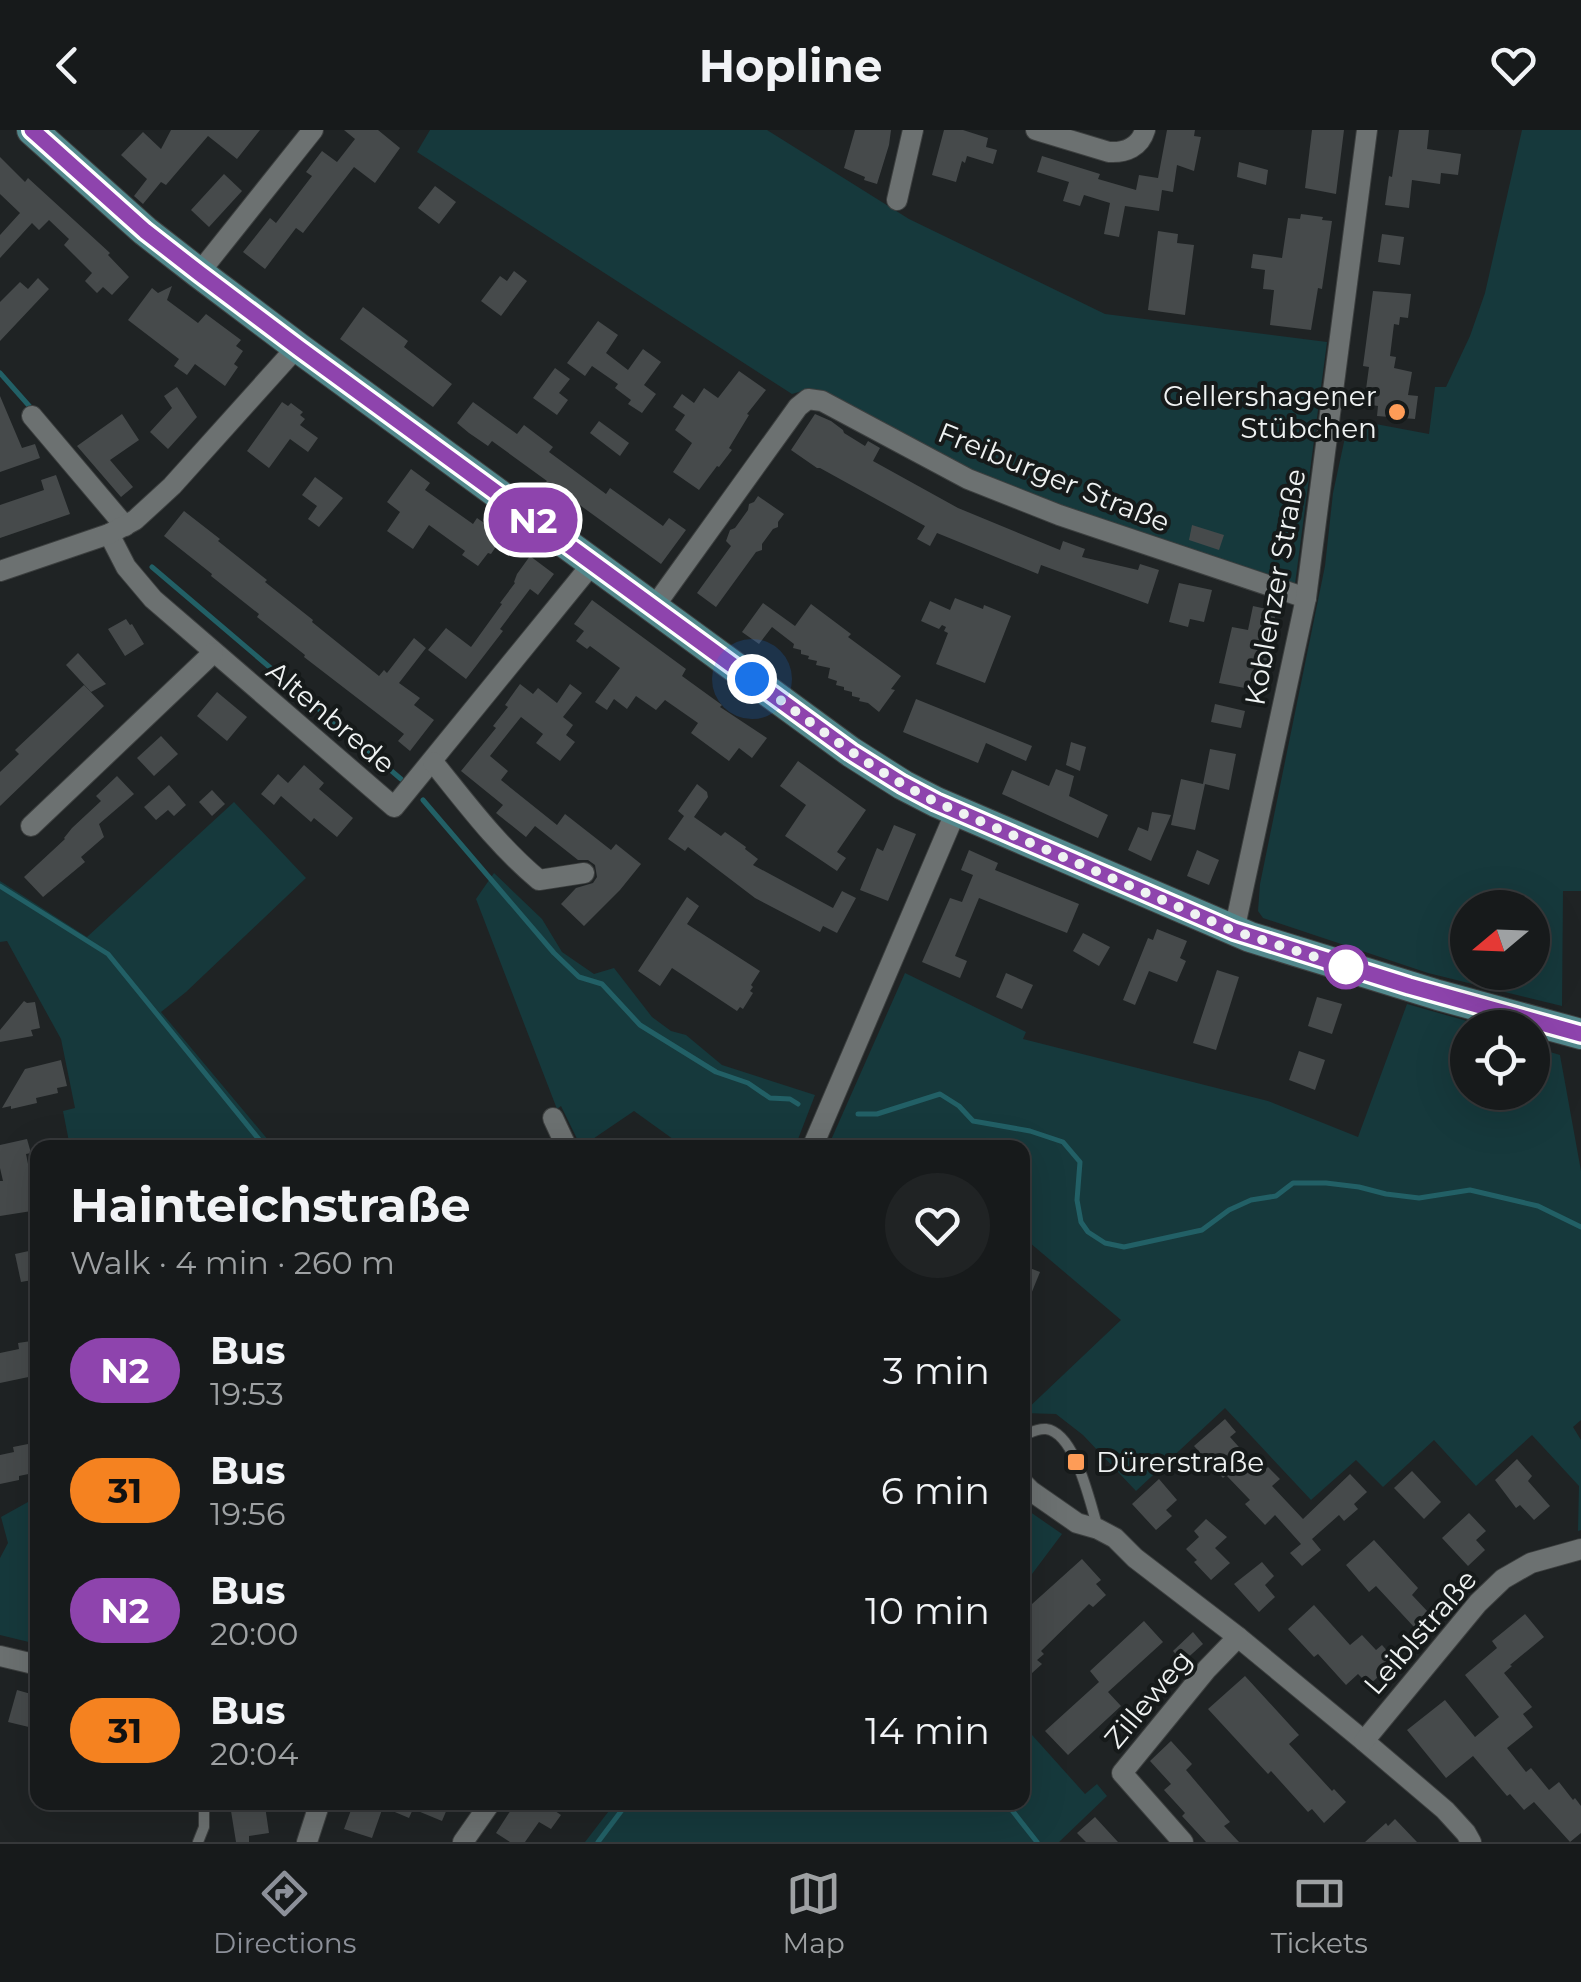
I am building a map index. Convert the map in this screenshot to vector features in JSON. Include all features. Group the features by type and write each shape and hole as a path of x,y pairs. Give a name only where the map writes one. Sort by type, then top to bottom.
{"street":[{"path":"32,130 132,220 297,347 851,752 914,792 1234,931 1404,985 1581,1034"},
{"path":"199,273 312,130"},
{"path":"897,200 913,130"},
{"path":"1036,130 1120,153 1140,142 1144,130"},
{"name":"Koblenzer Straße","path":"1234,931 1306,598 1367,130"},
{"path":"0,571 117,530 146,511 297,347"},
{"name":"Freiburger Straße","path":"654,608 798,407 808,399 822,401 968,480 1059,515 1306,598"},
{"name":"Altenbrede","path":"32,416 117,530 126,567 153,599 394,808 433,762 493,837 539,880 584,873"},
{"path":"433,762 592,564"},
{"path":"31,826 213,653"},
{"path":"815,1140 956,811"},
{"path":"554,1118 563,1140"},
{"path":"1030,1490 1077,1522 1115,1538 1364,1741 1445,1810 1472,1842"},
{"name":"Leiblstraße","path":"1364,1741 1478,1603 1503,1579 1532,1563 1581,1549"},
{"name":"Zilleweg","path":"1183,1842 1122,1773 1238,1637"},
{"path":"0,1656 30,1663"},
{"path":"307,1842 317,1810"},
{"path":"463,1842 485,1810"}],"lane":[{"path":"1030,1432 1046,1429 1064,1439 1076,1462 1098,1529"},
{"path":"198,1842 204,1827 204,1810"}],"shaded area":[{"path":"430,130 767,130 909,219 1105,314 1327,342 1295,584 1105,522 964,467 825,392 809,389 792,394 417,152"},
{"path":"1522,130 1581,130 1581,891 1563,891 1562,1006 1497,990 1550,990 1550,890 1450,890 1450,978 1263,918 1258,911 1260,884 1325,566 1333,493 1349,419 1429,434 1435,387 1446,387 1485,293"},
{"path":"234,802 306,878 161,1012 268,1140 69,1140 63,1111 75,1108 61,1039 7,941 0,942 0,881 87,937"},
{"path":"494,873 542,919 562,952 594,974 614,968 652,1017 671,1031 686,1035 722,1065 815,1095 798,1140 674,1140 634,1111 591,1140 578,1140 561,1106 557,1109 476,899"},
{"path":"905,973 1026,1032 1023,1039 1268,1101 1358,1137 1407,1004 1450,1016 1450,1110 1550,1110 1550,1052 1560,1055 1581,1171 1581,1420 1573,1427 1581,1440 1581,1530 1578,1531 1579,1486 1532,1435 1476,1486 1434,1440 1383,1487 1356,1460 1311,1500 1225,1408 1136,1491 1083,1435 1056,1414 1030,1413 1030,1406 1121,1320 1030,1243 1030,1140 831,1140"},
{"path":"30,1501 30,1642 0,1635 0,1558 8,1543 1,1517"},
{"path":"1030,1512 1062,1534 1030,1577"},
{"path":"1030,1733 1085,1794 1097,1784 1107,1796 1059,1842 585,1842 610,1810 1030,1810"}],"building":[{"path":"171,130 260,130 237,159 208,136 166,185 161,182 143,204 134,196 147,179 121,155 143,132 161,149"},
{"path":"344,130 378,130 400,148 375,183 354,167 303,233 296,228 265,269 243,252 270,218 276,223 312,176 306,172 322,151 337,162 355,139"},
{"path":"855,130 891,130 877,184 844,168"},
{"path":"944,130 963,130 988,138 986,147 997,150 993,164 967,156 956,182 932,175"},
{"path":"1167,130 1195,130 1194,136 1201,137 1194,171 1177,165 1173,192 1162,190 1159,211 1125,206 1119,237 1104,234 1110,203 1084,195 1080,206 1063,201 1069,182 1037,172 1042,156 1136,190 1139,175 1158,178"},
{"path":"1312,130 1344,130 1336,194 1305,188"},
{"path":"1399,130 1429,130 1427,149 1461,154 1458,175 1441,173 1440,184 1412,180 1409,208 1385,205"},
{"path":"0,157 110,253 129,277 112,295 103,287 97,293 85,281 92,273 64,245 69,239 49,220 39,230 32,223 0,258 0,235 20,213 0,194"},
{"path":"1239,162 1268,170 1266,185 1237,177"},
{"path":"224,174 242,191 209,227 191,210"},
{"path":"435,186 456,202 439,224 418,208"},
{"path":"1301,214 1332,221 1322,289 1318,288 1311,330 1270,325 1274,290 1263,289 1265,270 1251,268 1253,254 1282,258 1288,218 1300,219"},
{"path":"1158,231 1178,234 1177,243 1194,245 1185,315 1148,310"},
{"path":"1382,234 1404,237 1400,265 1378,262"},
{"path":"514,271 527,281 501,316 481,301 500,276 507,281"},
{"path":"38,278 49,289 0,341 0,302 20,282 28,289"},
{"path":"172,286 167,300 198,323 206,314 241,340 236,346 243,351 234,364 238,367 225,386 195,364 187,375 174,366 179,359 128,320 152,288 158,293"},
{"path":"1373,291 1411,294 1408,318 1400,317 1399,325 1394,324 1390,356 1396,357 1394,368 1412,372 1408,395 1418,396 1415,419 1377,416 1378,406 1364,404 1369,367 1363,366"},
{"path":"363,307 408,341 404,347 452,384 433,407 340,339"},
{"path":"598,321 618,335 606,353 628,370 643,349 661,362 644,385 656,394 642,413 628,404 631,400 615,388 618,384 592,366 585,376 567,363"},
{"path":"555,368 570,379 559,393 568,400 557,415 533,398"},
{"path":"739,371 766,390 747,414 729,448 732,450 699,490 673,472 692,443 675,430 685,415 673,407 682,394 694,403 704,388 718,398"},
{"path":"177,387 197,417 168,449 150,432 172,408 164,396"},
{"path":"0,396 22,448 35,444 40,458 0,472"},
{"path":"282,402 303,412 300,415 305,419 300,425 318,438 308,452 290,439 269,468 247,451"},
{"path":"473,402 517,434 524,425 553,447 549,452 606,494 610,488 663,526 669,518 686,530 661,564 577,503 572,509 542,487 547,481 492,441 488,446 457,423"},
{"path":"122,414 139,440 110,460 133,487 121,497 77,446"},
{"path":"815,414 865,446 868,441 880,448 873,461 958,508 1060,550 1063,541 1085,549 1082,557 1138,570 1140,564 1159,570 1148,604 1041,565 1038,574 937,533 930,546 917,539 925,526 791,450"},
{"path":"599,421 629,443 620,456 590,433"},
{"path":"411,469 430,483 425,490 473,524 477,518 503,536 478,566 462,555 465,551 429,525 413,549 387,531 400,512 387,502"},
{"path":"56,475 70,514 0,538 0,505 44,490 41,480"},
{"path":"315,477 343,498 319,527 308,519 317,506 302,495"},
{"path":"758,496 784,514 762,544 762,550 756,552 716,607 697,593 731,546 726,541 730,530"},
{"path":"184,511 379,676 384,670 387,673 414,638 426,648 399,683 420,698 414,705 434,720 410,751 398,741 404,734 304,657 257,617 259,614 164,536"},
{"path":"1192,525 1224,535 1219,550 1189,540"},
{"path":"530,556 554,574 538,595 530,589 466,679 428,650 446,628 471,647"},
{"path":"1179,583 1212,590 1204,622 1190,619 1188,627 1169,622"},
{"path":"955,598 1011,616 985,683 936,664 948,633 944,631 946,627 942,625 939,629 921,621 930,601 950,610"},
{"path":"592,600 686,669 682,676 720,707 767,738 752,758 739,748 729,761 691,733 698,723 665,700 656,710 636,696 627,709 614,699 607,710 595,702 620,668 590,646 587,649 576,641 584,631 574,624"},
{"path":"763,603 795,626 811,604 901,676 879,712 836,685 837,681 828,678 830,668 816,665 817,661 793,648 794,644 772,627 759,644 742,632"},
{"path":"1253,606 1276,611 1268,661 1256,659 1250,689 1219,683 1232,627 1248,630"},
{"path":"126,619 144,644 125,656 108,629"},
{"path":"78,653 106,684 91,692 66,665"},
{"path":"520,684 533,694 538,688 557,703 570,684 582,693 563,717 573,725 566,735 575,742 560,761 536,743 543,734 521,717 490,756 508,771 501,780 557,825 565,814 611,850 616,844 641,864 584,926 561,904 576,888 593,883 597,877 595,865 578,860 535,826 526,837 496,813 503,805 461,771 496,728 493,726"},
{"path":"84,685 104,706 0,806 0,772 19,754 15,750"},
{"path":"217,692 247,717 227,741 197,716"},
{"path":"916,699 1032,746 1026,761 986,743 978,763 903,732"},
{"path":"1215,704 1245,711 1241,728 1211,722"},
{"path":"161,736 178,754 154,776 137,758"},
{"path":"1071,742 1086,747 1080,771 1066,765"},
{"path":"1210,749 1236,754 1229,790 1205,784 1195,830 1171,825 1181,779 1203,784"},
{"path":"798,761 866,810 837,852 846,858 837,871 785,836 806,805 780,786"},
{"path":"304,765 324,783 319,789 353,818 337,837 314,818 311,822 281,796 274,805 261,794 278,774 288,783"},
{"path":"1056,769 1074,776 1069,796 1108,815 1098,838 1002,794 1012,770 1049,786"},
{"path":"117,776 134,794 99,824 104,837 81,857 85,862 43,897 24,877 101,801 96,796"},
{"path":"697,784 708,797 694,817 746,847 758,859 753,865 833,908 842,891 856,898 837,933 823,926 820,932 755,898 688,847 685,851 668,839 684,816 678,811"},
{"path":"169,785 186,805 174,816 168,810 156,820 144,807"},
{"path":"212,790 225,804 212,816 199,802"},
{"path":"1152,812 1171,815 1151,861 1128,850 1138,827 1148,831"},
{"path":"894,825 916,834 888,901 860,890 877,848 883,851"},
{"path":"969,850 998,863 995,870 1079,904 1067,933 979,898 955,956 967,961 960,978 922,962 950,898 962,902 973,875 961,870"},
{"path":"1197,850 1219,860 1209,885 1187,876"},
{"path":"687,897 699,906 687,924 760,971 743,1009 737,1011 672,968 660,986 638,971"},
{"path":"1157,929 1187,941 1180,958 1186,961 1177,982 1149,971 1135,1005 1123,1000 1148,938 1153,940"},
{"path":"1083,933 1110,947 1099,966 1073,951"},
{"path":"1217,970 1239,977 1216,1050 1193,1043"},
{"path":"1006,973 1033,985 1022,1009 996,997"},
{"path":"1317,997 1342,1004 1332,1034 1308,1026"},
{"path":"24,1001 35,1002 40,1028 31,1030 33,1036 0,1042 0,1030"},
{"path":"1299,1051 1325,1060 1315,1090 1289,1080"},
{"path":"61,1060 67,1086 57,1088 58,1093 36,1098 37,1103 2,1108 25,1069"},
{"path":"27,1139 30,1211 0,1216 0,1145"},
{"path":"30,1251 30,1280 21,1282 15,1254"},
{"path":"1030,1268 1040,1272 1030,1297"},
{"path":"30,1341 30,1377 0,1383 0,1353 19,1349 18,1343"},
{"path":"1225,1419 1236,1432 1230,1437 1262,1473 1268,1467 1280,1479 1272,1486 1303,1519 1350,1474 1367,1492 1354,1504 1358,1509 1344,1521 1339,1515 1312,1539 1321,1550 1302,1566 1290,1553 1301,1544 1275,1515 1265,1525 1245,1504 1250,1500 1194,1446"},
{"path":"30,1444 30,1474 0,1484 0,1455 14,1452 13,1447"},
{"path":"1517,1459 1532,1476 1528,1481 1550,1506 1534,1520 1520,1505 1516,1508 1495,1480"},
{"path":"1412,1471 1441,1502 1424,1519 1394,1488"},
{"path":"1159,1479 1177,1500 1166,1510 1172,1516 1156,1530 1132,1504"},
{"path":"1469,1513 1486,1531 1476,1540 1485,1550 1468,1566 1442,1538"},
{"path":"1206,1519 1227,1537 1215,1548 1230,1563 1211,1580 1186,1549 1199,1537 1194,1531"},
{"path":"1374,1540 1418,1588 1412,1595 1429,1613 1414,1627 1376,1586 1369,1592 1346,1565"},
{"path":"1082,1559 1101,1580 1096,1584 1106,1595 1093,1607 1089,1604 1041,1651 1044,1654 1037,1660 1042,1664 1030,1675 1030,1606"},
{"path":"1262,1562 1274,1576 1265,1585 1275,1597 1259,1612 1234,1584"},
{"path":"1314,1605 1350,1645 1362,1635 1376,1650 1382,1645 1396,1661 1369,1685 1358,1674 1346,1685 1288,1629"},
{"path":"1525,1614 1544,1637 1504,1673 1532,1707 1523,1714 1533,1727 1507,1748 1526,1772 1531,1768 1549,1790 1559,1782 1581,1806 1581,1833 1570,1842 1534,1802 1524,1810 1510,1794 1507,1796 1473,1756 1446,1778 1407,1730 1445,1700 1475,1737 1499,1717 1465,1675 1497,1648 1492,1641"},
{"path":"1144,1621 1163,1642 1108,1692 1121,1706 1068,1755 1045,1731 1099,1682 1090,1671"},
{"path":"1193,1632 1203,1644 1183,1662 1173,1651"},
{"path":"1245,1676 1299,1735 1289,1744 1346,1802 1324,1823 1312,1809 1308,1812 1271,1771 1268,1774 1208,1709"},
{"path":"17,1690 30,1694 30,1727 8,1722"},
{"path":"1171,1741 1192,1764 1186,1770 1230,1822 1224,1826 1239,1842 1206,1842 1164,1790 1171,1784 1150,1761"},
{"path":"266,1810 269,1833 249,1836 249,1842 236,1842 231,1811"},
{"path":"351,1810 382,1810 372,1838 344,1829"},
{"path":"390,1810 413,1810 409,1818"},
{"path":"415,1810 447,1810 442,1821"},
{"path":"511,1810 554,1810 561,1815 551,1829 539,1822 525,1842 510,1842 496,1833"},
{"path":"1095,1817 1118,1842 1086,1842 1077,1833"},
{"path":"1395,1819 1417,1842 1365,1842 1386,1823 1388,1826"}],"waterway":[{"path":"0,373 31,408"},
{"path":"152,567 401,779"},
{"path":"423,800 579,977 602,984 640,1025 716,1072 748,1083 770,1098 790,1099 798,1104"},
{"path":"0,886 108,954 259,1140"},
{"path":"858,1114 877,1114 940,1094 973,1121 1030,1131 1063,1142 1080,1162 1077,1200 1081,1222 1105,1243 1124,1247 1202,1230 1229,1210 1251,1200 1276,1196 1293,1183 1326,1183 1419,1198 1470,1190 1538,1206 1581,1227"},
{"path":"598,1842 622,1810"},
{"path":"1012,1810 1037,1842"}],"bus line":[{"name":"N2","path":"32,130 145,231 300,349 851,752 914,792 1250,937 1581,1034"}],"place":[{"name":"Gellershagener Stübchen","path":"1397,412"},
{"name":"Dürerstraße","path":"1076,1462"}],"route":[{"path":"752,679 851,752 936,802 1234,931 1350,968 1346,967"}]}
